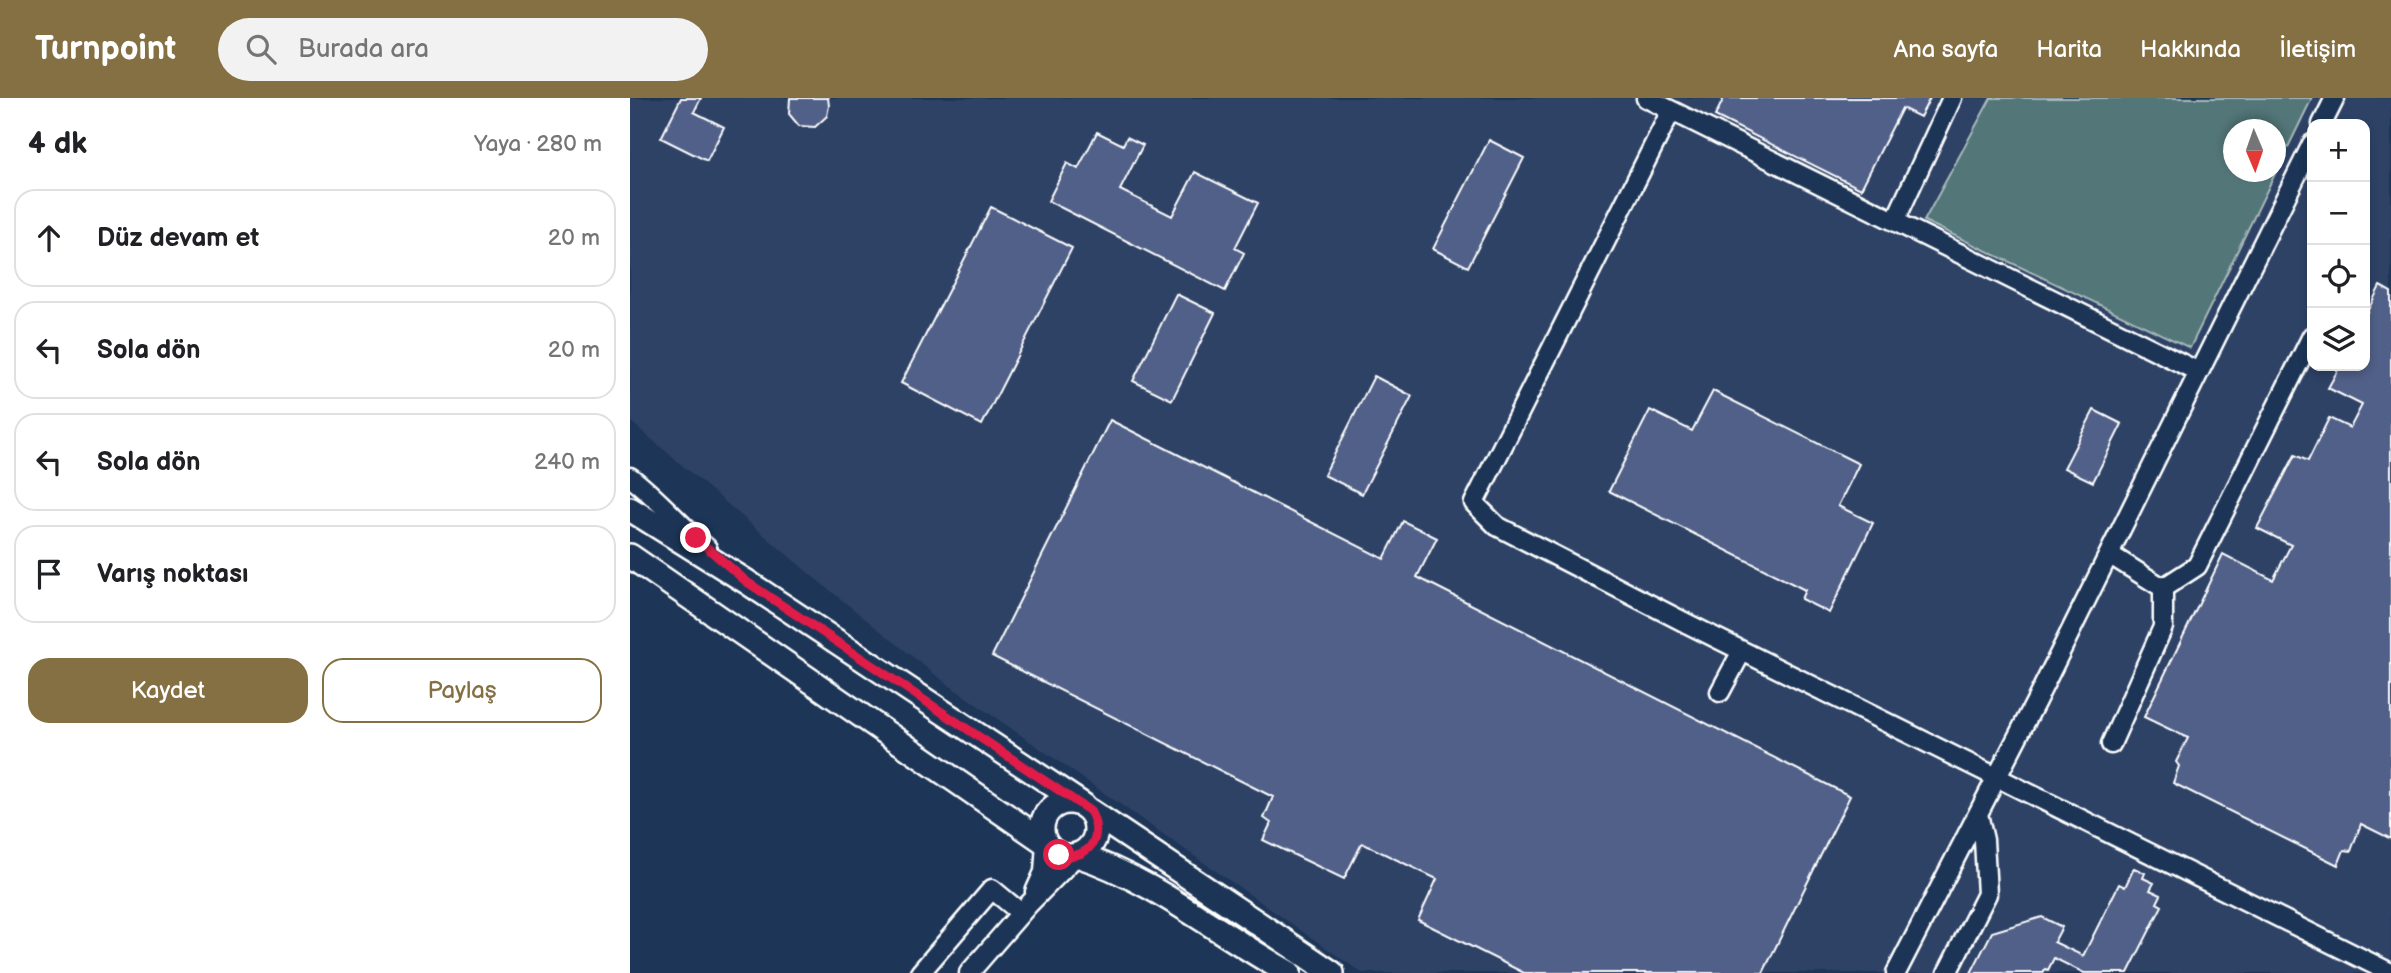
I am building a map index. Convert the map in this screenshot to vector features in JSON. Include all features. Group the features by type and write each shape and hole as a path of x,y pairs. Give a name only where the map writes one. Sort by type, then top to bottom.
{"main road":[{"path":"630,509 747,582 1332,973"},
{"path":"630,556 1046,843 1059,855 1077,855 1110,866 1152,887 1254,954 1289,973"},
{"path":"1046,843 1042,826 1050,810 1066,802 1087,808 1095,819 1096,837 1092,845 1077,855"}],"street":[{"path":"1646,98 2199,372"},
{"path":"1895,221 1952,98"},
{"path":"2324,119 2335,98"},
{"path":"1671,111 1474,503 1497,526 1742,651 2391,973"},
{"path":"1896,973 1997,778 2307,154"},
{"path":"2163,588 2197,566 2307,346"},
{"path":"630,477 652,493 688,531 747,582"},
{"path":"2109,554 2163,588"},
{"path":"2112,744 2163,628 2163,588"},
{"path":"1720,692 1742,651"},
{"path":"1947,973 1987,894 1984,840 1978,814"},
{"path":"1025,909 1044,872 1046,843"},
{"path":"969,973 1077,855"},
{"path":"920,973 992,889 1025,909"}],"shaded area":[{"path":"630,98 2391,98 2391,973 1362,973 943,681 812,576 630,421"}],"green space":[{"path":"1991,98 2312,98 2286,151 2286,119 2223,119 2223,182 2271,182 2190,348 1924,221"}],"building":[{"path":"681,98 701,98 694,112 724,127 707,161 661,138"},
{"path":"790,98 828,98 827,116 815,127 799,126 789,114"},
{"path":"1724,98 1930,98 1920,117 1902,108 1861,189 1715,116"},
{"path":"1097,132 1123,145 1127,137 1143,145 1120,190 1172,216 1195,172 1258,203 1235,248 1244,253 1225,291 1048,201 1067,163 1078,169"},
{"path":"1489,140 1524,158 1468,267 1433,249"},
{"path":"991,207 1072,248 982,425 901,383"},
{"path":"2380,286 2391,292 2391,839 2361,824 2351,851 2344,850 2338,865 2173,783 2179,766 2176,762 2188,738 2144,717 2223,554 2273,580 2291,545 2257,528 2295,455 2308,461 2329,418 2350,428 2362,405 2328,388 2337,371 2370,371 2370,306"},
{"path":"1176,294 1215,313 1172,400 1133,381"},
{"path":"1374,376 1412,396 1362,494 1324,475"},
{"path":"1713,391 1859,464 1838,506 1873,523 1829,613 1801,599 1805,590 1609,491 1650,410 1692,431"},
{"path":"2094,410 2122,424 2093,482 2064,468"},
{"path":"1110,420 1384,559 1403,521 1437,538 1417,577 1850,796 1763,973 1524,973 1418,920 1437,879 1362,843 1344,879 1263,840 1271,823 1264,818 1273,797 992,656"},
{"path":"2134,868 2145,873 2143,878 2154,883 2150,890 2161,895 2157,903 2162,906 2128,973 2084,973 2054,958 2048,970 2045,969 2043,973 1971,973 1992,932 2042,917 2062,927 2054,942 2083,956 2119,884 2125,887"}],"route":[{"path":"696,538 747,582 1090,811 1097,828 1092,845 1077,855 1059,855"}]}
